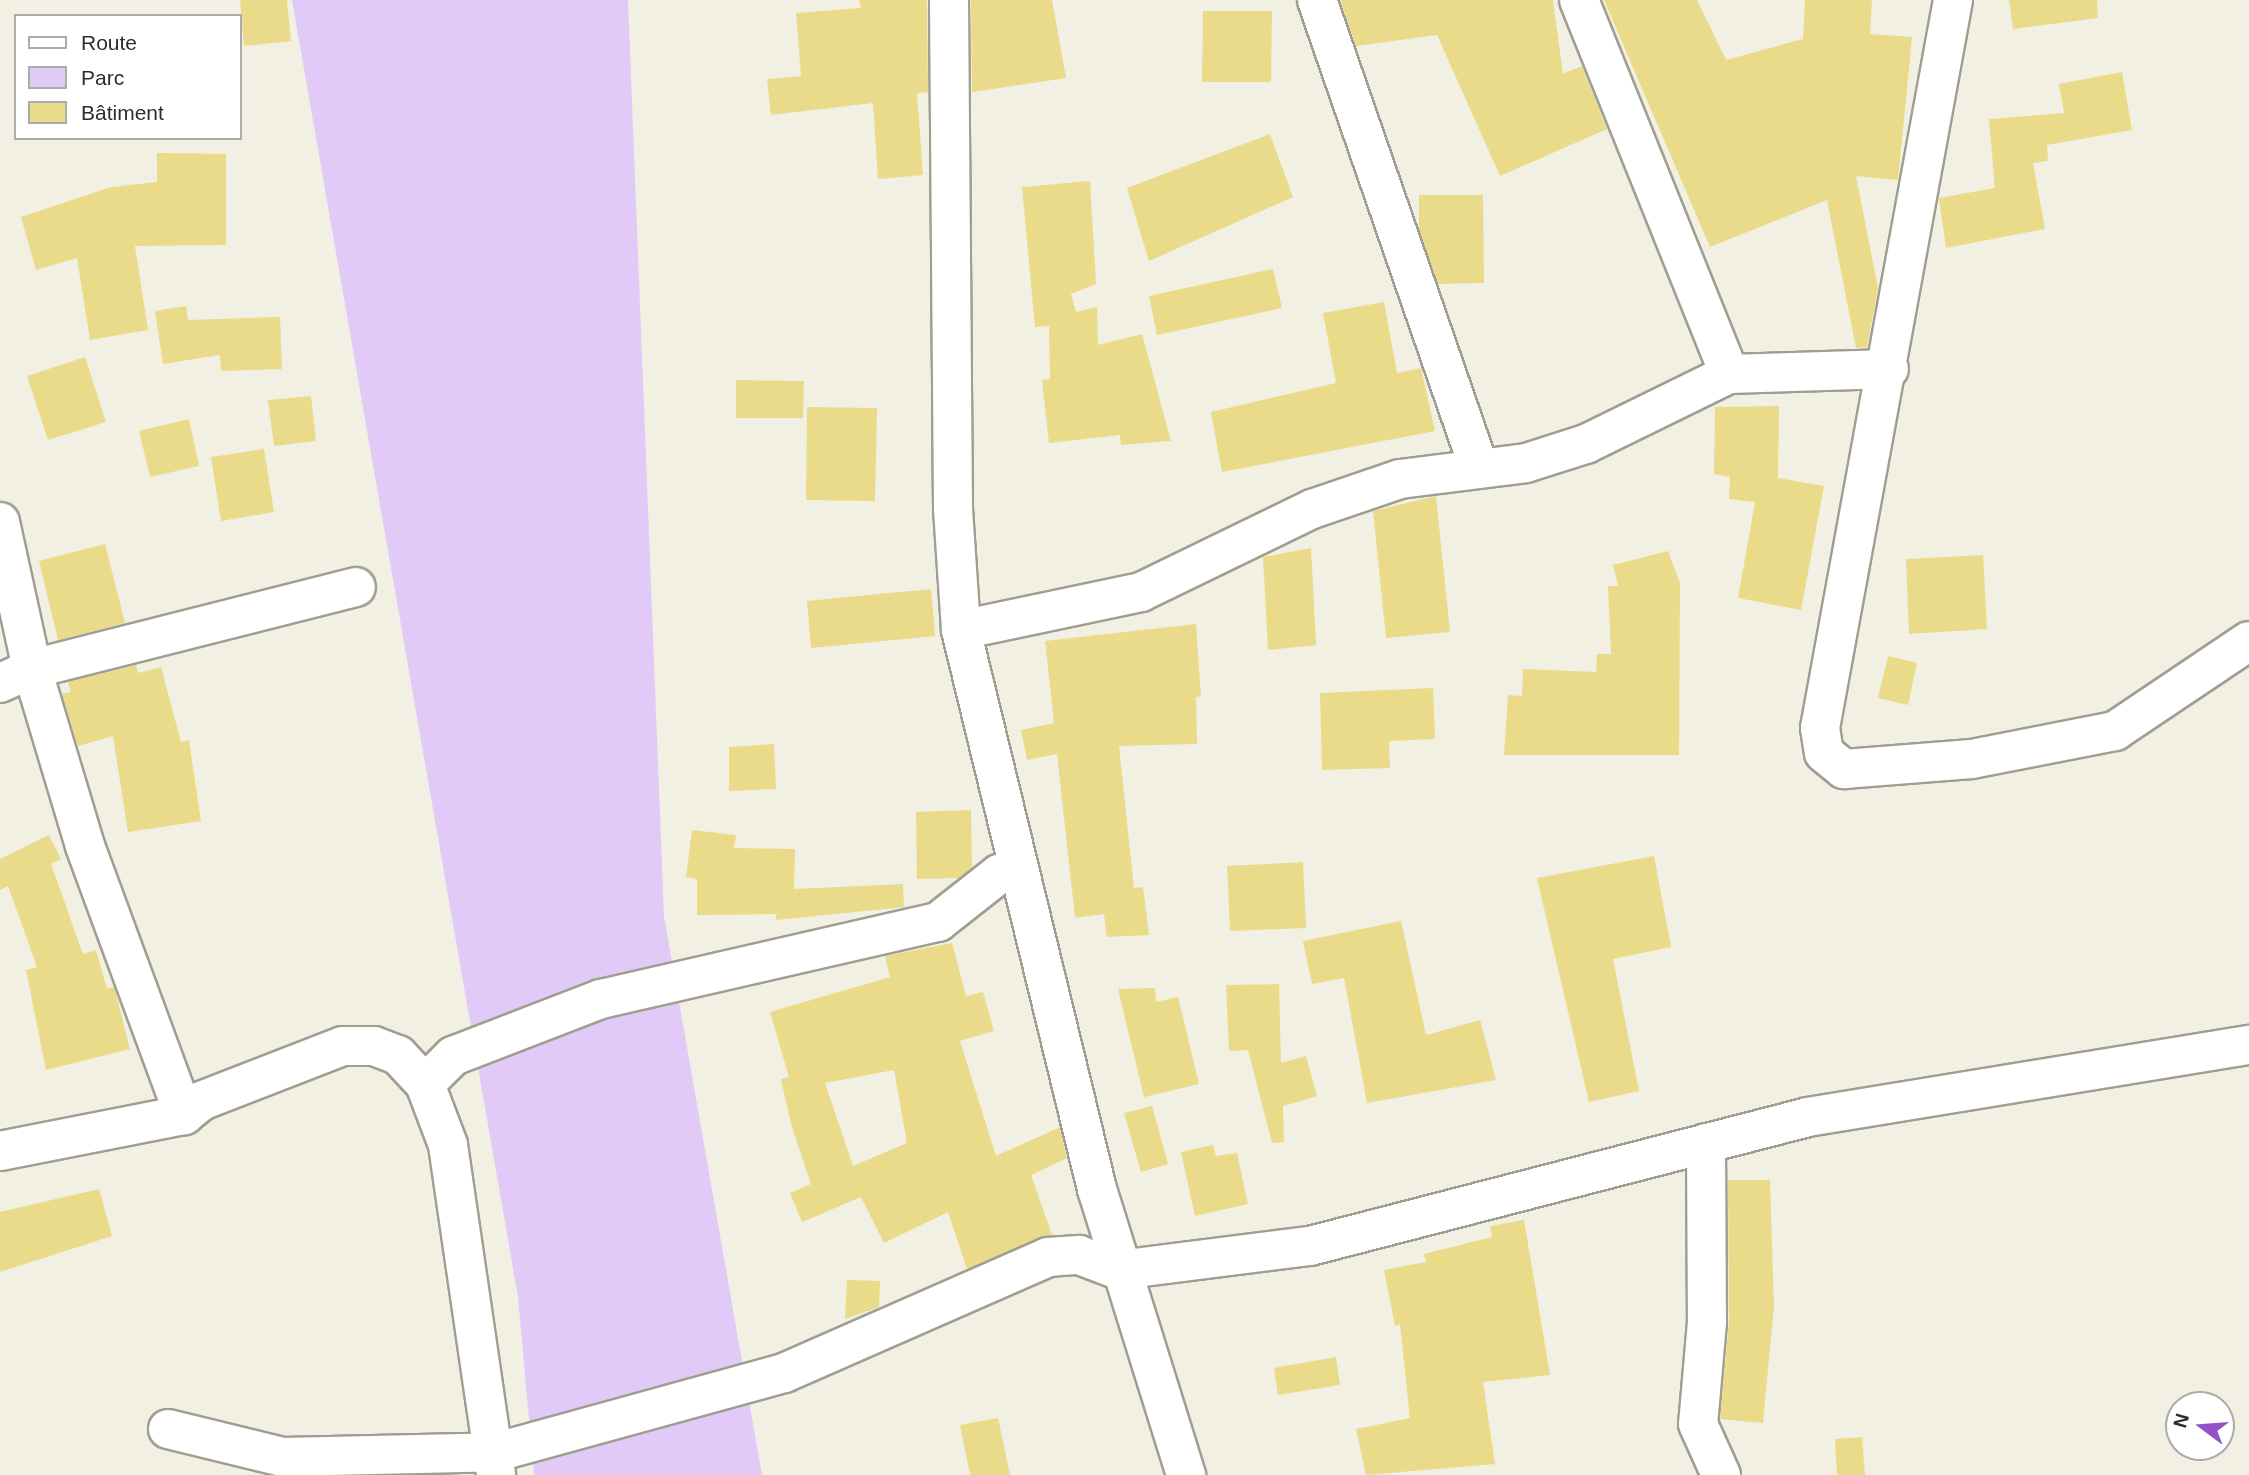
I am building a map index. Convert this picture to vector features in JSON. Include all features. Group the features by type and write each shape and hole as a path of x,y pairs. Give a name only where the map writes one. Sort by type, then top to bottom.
{"street":[{"path":"948,0 953,509 961,630 1119,1270 1186,1475"},
{"path":"1317,0 1478,466"},
{"path":"1579,0 1729,374"},
{"path":"1953,0 1889,369 1820,728 1824,754 1844,769 1972,759 2115,731 2249,640"},
{"path":"961,630 1141,592 1312,509 1401,479 1478,466 1526,463 1586,444 1729,374 1889,369"},
{"path":"0,522 16,676 184,1115"},
{"path":"16,676 356,587"},
{"path":"425,1084 453,1056 601,999 938,922 999,874 1019,873"},
{"path":"168,1429 283,1457 496,1464 784,1373 1048,1257 1079,1255 1119,1270 1310,1245 1808,1117 2249,1045"},
{"path":"0,1151 184,1115 201,1101 343,1046 374,1046 398,1055 425,1084 448,1145 496,1464"},
{"path":"1706,1143 1707,1322 1698,1424 1721,1475"}],"green space":[{"path":"292,0 628,0 664,916 762,1475 534,1475 518,1297"}],"building":[{"path":"240,0 287,0 291,41 244,46"},
{"path":"859,0 927,0 928,92 917,93 923,175 878,179 873,103 771,115 767,79 801,76 796,13 861,8"},
{"path":"971,0 1052,0 1066,78 972,92"},
{"path":"1340,0 1553,0 1563,74 1582,66 1607,129 1500,176 1437,35 1356,46"},
{"path":"1604,0 1697,0 1726,60 1803,39 1805,0 1872,0 1870,34 1912,37 1898,180 1856,176 1878,288 1867,347 1856,348 1827,200 1710,247"},
{"path":"2009,0 2097,0 2098,18 2013,29"},
{"path":"1203,11 1272,11 1271,82 1202,82"},
{"path":"2122,72 2132,130 2047,145 2048,161 2033,163 2045,229 1946,248 1939,198 1995,188 1989,119 2064,113 2059,84"},
{"path":"1270,134 1293,197 1149,261 1127,188"},
{"path":"157,153 226,154 226,245 135,246 148,330 90,340 77,258 36,270 21,217 111,187 157,182"},
{"path":"1090,181 1096,284 1071,294 1076,312 1097,307 1098,345 1142,334 1171,441 1121,445 1120,435 1049,443 1042,380 1050,379 1049,326 1035,327 1022,187"},
{"path":"1419,195 1483,195 1484,283 1438,284 1419,229"},
{"path":"1273,269 1282,308 1157,335 1149,296"},
{"path":"1384,302 1397,373 1421,368 1435,431 1222,472 1211,412 1336,383 1323,313"},
{"path":"186,306 188,320 280,317 282,369 221,371 220,355 163,364 155,311"},
{"path":"85,357 106,422 48,440 27,376"},
{"path":"736,380 804,381 803,418 736,418"},
{"path":"311,396 316,441 274,446 268,400"},
{"path":"1779,406 1778,478 1824,486 1801,610 1738,598 1755,502 1729,499 1730,477 1714,474 1715,407"},
{"path":"807,407 877,408 875,501 806,500"},
{"path":"189,419 199,466 150,477 139,431"},
{"path":"264,449 274,512 221,521 211,457"},
{"path":"1436,496 1450,632 1386,638 1373,511"},
{"path":"105,544 125,623 58,640 39,561"},
{"path":"1311,548 1316,645 1268,650 1263,557"},
{"path":"1668,551 1680,583 1679,755 1504,755 1508,695 1522,696 1523,669 1596,672 1597,654 1611,654 1608,586 1618,586 1613,565"},
{"path":"1983,555 1987,629 1909,634 1906,559"},
{"path":"931,589 935,636 811,648 807,601"},
{"path":"1196,624 1201,696 1196,697 1197,744 1119,746 1134,888 1143,887 1149,935 1107,937 1104,914 1075,918 1057,754 1027,760 1021,730 1054,723 1045,641"},
{"path":"1888,656 1917,663 1908,705 1878,698"},
{"path":"136,665 138,673 161,667 181,742 189,740 201,821 128,832 113,736 78,746 62,694 71,692 68,682"},
{"path":"1433,688 1435,739 1389,741 1390,768 1322,770 1320,693"},
{"path":"774,744 776,789 729,791 729,747"},
{"path":"971,810 972,867 959,878 917,879 916,812"},
{"path":"692,830 736,835 734,848 795,849 794,889 903,884 904,907 776,920 776,914 697,915 697,879 686,877"},
{"path":"49,835 61,859 51,864 83,954 96,950 107,989 114,987 130,1049 46,1070 26,970 37,967 8,886 0,890 0,859"},
{"path":"1654,856 1671,947 1613,959 1639,1091 1589,1102 1537,878"},
{"path":"1303,862 1306,928 1230,931 1227,866"},
{"path":"1401,921 1426,1035 1480,1020 1496,1080 1367,1103 1344,978 1312,984 1303,941"},
{"path":"952,943 966,996 983,992 994,1031 960,1041 996,1156 1060,1127 1067,1158 1031,1175 1052,1235 967,1269 948,1212 884,1243 861,1197 802,1222 790,1193 811,1184 791,1124 781,1079 789,1077 770,1012 890,977 885,956","holes":["894,1070 907,1143 853,1166 825,1083"]},
{"path":"1279,984 1281,1063 1306,1056 1317,1096 1283,1106 1284,1142 1272,1143 1248,1050 1229,1051 1226,985"},
{"path":"1155,988 1156,1002 1178,997 1199,1084 1144,1097 1118,989"},
{"path":"1152,1106 1168,1164 1141,1172 1124,1113"},
{"path":"1213,1145 1216,1156 1237,1153 1248,1204 1195,1216 1181,1152"},
{"path":"1728,1180 1770,1180 1774,1306 1763,1423 1720,1419 1729,1322"},
{"path":"99,1189 112,1236 0,1272 0,1212"},
{"path":"1524,1220 1550,1375 1483,1382 1495,1464 1366,1475 1356,1429 1410,1418 1400,1324 1395,1326 1384,1270 1426,1262 1424,1254 1492,1237 1490,1226"},
{"path":"847,1280 880,1281 879,1307 845,1319"},
{"path":"1336,1357 1340,1385 1278,1395 1274,1368"},
{"path":"998,1418 1010,1475 970,1475 960,1425"},
{"path":"1862,1437 1865,1475 1837,1475 1835,1439"}]}
